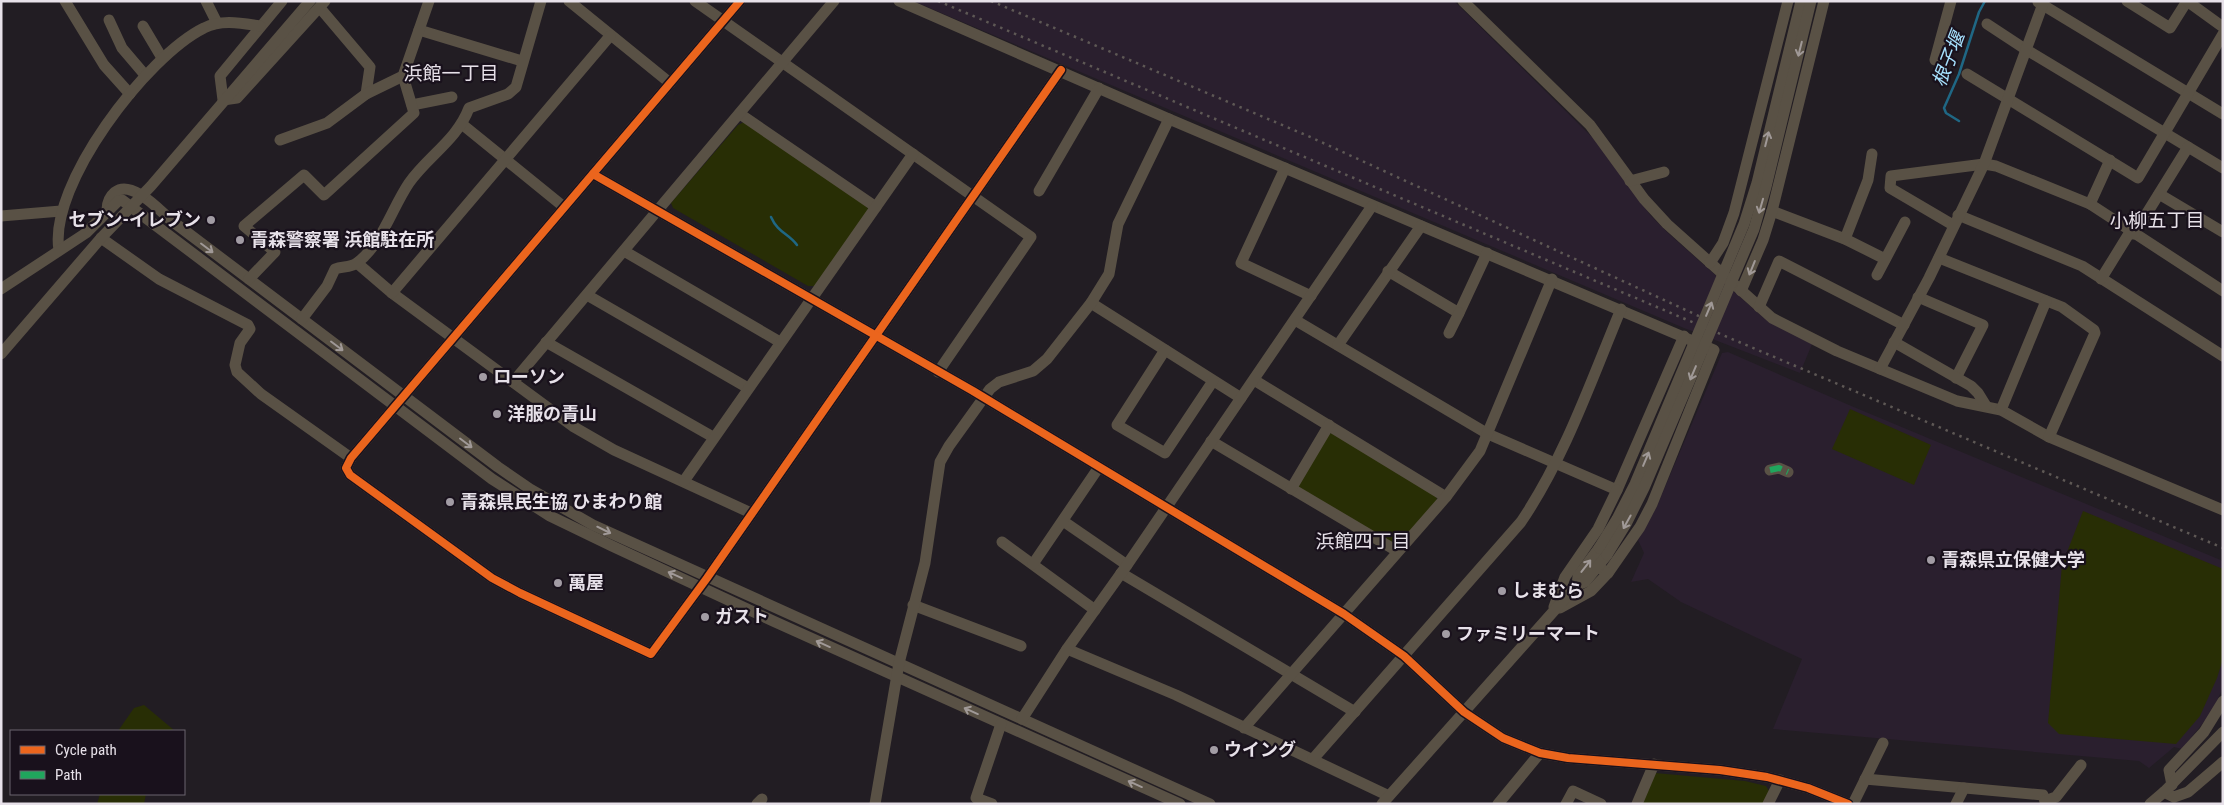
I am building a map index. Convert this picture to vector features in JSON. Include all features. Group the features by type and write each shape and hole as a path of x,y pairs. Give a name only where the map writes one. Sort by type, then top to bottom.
{"street":[{"path":"65,1 104,65 130,94"},
{"path":"206,1 217,23"},
{"path":"223,100 220,76 282,1"},
{"path":"249,279 275,252 244,226 304,175 324,195 414,112 403,76 429,1"},
{"path":"302,319 327,286 335,269 349,267 357,263 371,247 410,181 463,125 469,108 508,94 516,87 541,1"},
{"path":"569,1 582,5 610,36 670,83"},
{"path":"695,1 1031,237 938,372"},
{"path":"740,1 351,458 346,468 350,475 492,578 651,654 704,582 1061,70"},
{"path":"513,382 834,1"},
{"path":"899,1 1372,206 1621,309 1714,350 1652,504 1640,527 1603,570 1591,592 1552,613"},
{"path":"1463,1 1590,126 1630,180 1667,224 1772,318 1880,369 1957,401 2001,410 2049,436 2223,510"},
{"path":"1710,263 1723,243 1734,213 1788,1"},
{"path":"1603,570 1603,551 1635,484 1744,224 1757,183 1801,1"},
{"path":"1577,585 1578,576 1626,524 1644,488 1754,229 1811,1"},
{"path":"1742,291 1763,240 1772,211 1824,1"},
{"path":"1934,60 1951,1"},
{"path":"2126,1 2170,28 2187,1 2223,26"},
{"path":"1880,369 1939,258 1984,164 2041,2 2223,114"},
{"path":"1,354 101,238 142,196 223,100 318,3 370,67 366,94"},
{"path":"108,20 122,48 145,75"},
{"path":"59,250 57,240 61,211 84,161 145,75 162,58 203,28 217,23 237,22 260,26"},
{"path":"1987,24 2025,49 2223,168"},
{"path":"143,26 162,58"},
{"path":"420,30 522,61"},
{"path":"1967,74 2138,178 2223,34"},
{"path":"392,292 610,36"},
{"path":"280,140 327,123 366,94 403,76"},
{"path":"1039,191 1099,88"},
{"path":"412,106 452,97"},
{"path":"740,114 876,207"},
{"path":"875,804 899,663 925,563 940,462 948,446 990,389 999,382 1033,371 1047,359 1092,303 1109,274 1118,224 1169,119"},
{"path":"463,125 564,207"},
{"path":"2101,279 2188,148"},
{"path":"684,481 913,154"},
{"path":"1845,239 1868,180 1872,154"},
{"path":"2090,204 2110,160"},
{"path":"2223,291 2090,204 1996,166 1984,164 1891,176 1890,188 1956,220 2082,266 2223,356"},
{"path":"1285,168 1241,263 1311,296"},
{"path":"1630,180 1664,172"},
{"path":"593,174 984,398 1344,614 1404,656 1464,712 1503,738 1540,753 1568,758 1720,770 1780,780 1808,788 1848,804"},
{"path":"106,212 109,200 118,190 129,189 142,196 172,221 530,489 593,525 897,677 1180,804"},
{"path":"2159,194 2223,232"},
{"path":"1,289 93,227 120,200 131,206 492,479 550,516 899,663 1210,804"},
{"path":"1022,719 1067,649 1124,569 1372,206"},
{"path":"1,216 52,210 61,211"},
{"path":"1772,211 1845,239 1885,259"},
{"path":"1877,275 1905,222"},
{"path":"1338,345 1421,226"},
{"path":"101,238 159,279 248,325 250,329 240,343 235,366 236,372 261,394 351,458"},
{"path":"624,251 780,342"},
{"path":"1449,333 1487,253"},
{"path":"1939,258 2066,309 2092,327 2095,333 2049,436"},
{"path":"1759,307 1779,261 1904,325"},
{"path":"357,263 392,292 574,427 614,450 751,513"},
{"path":"1388,271 1459,313"},
{"path":"1244,728 1446,497 1470,466 1488,434 1552,280"},
{"path":"587,295 748,388"},
{"path":"1918,297 1983,325 1956,378"},
{"path":"2001,410 2046,301"},
{"path":"1092,303 1241,398"},
{"path":"1312,759 1521,522 1541,492 1556,464 1621,309"},
{"path":"1295,320 1488,434 1617,490"},
{"path":"1552,613 1565,577 1598,529 1617,490 1684,336"},
{"path":"546,342 713,437"},
{"path":"1894,342 1978,393 1986,406"},
{"path":"1165,350 1117,425 1165,453 1213,381"},
{"path":"1254,380 1446,497"},
{"path":"1291,489 1329,426"},
{"path":"1211,441 1397,551"},
{"path":"1033,564 1099,467"},
{"path":"1770,470 1779,468 1788,472"},
{"path":"1063,520 1124,569 1291,675 1354,712"},
{"path":"1002,542 1095,610"},
{"path":"1067,649 1176,695 1312,759 1386,800 1577,585 1603,570"},
{"path":"914,605 1021,646"},
{"path":"2223,701 2204,732 2169,770 2168,789 2174,797 2188,792 2223,762"},
{"path":"992,804 976,798 1001,724"},
{"path":"2150,804 2168,789 2223,732"},
{"path":"1853,804 1883,743"},
{"path":"1498,804 1540,753"},
{"path":"1637,804 1654,764"},
{"path":"1865,779 2043,796 2046,803 2056,798 2081,765"},
{"path":"1768,804 1780,780"},
{"path":"1956,804 1964,788"},
{"path":"1566,804 1573,791 1601,804"}],"shaded area":[{"path":"913,1 1454,1 1595,140 1651,216 1668,233 1764,318 1812,344 1800,373 1684,328"},
{"name":"青森県立保健大学","path":"1728,352 1849,405 2223,561 2223,688 2211,713 2182,749 2174,747 2149,768 2139,761 1773,729 1802,659 1681,602 1648,579 1631,582 1644,553 1638,540 1656,508 1722,353"}],"green space":[{"path":"744,122 867,206 869,212 816,286 808,286 673,208 671,203 738,125"},
{"path":"1850,409 1931,445 1914,485 1832,449"},
{"path":"1332,433 1436,495 1437,500 1399,544 1394,544 1299,488 1298,483 1328,434"},
{"path":"2083,511 2223,569 2223,659 2217,678 2200,716 2176,744 2059,734 2048,723 2062,565"},
{"path":"144,705 174,730 119,730 134,708"},
{"path":"1655,773 1745,781 1766,786 1769,791 1763,804 1640,804"},
{"path":"100,795 146,795 144,804 97,804"}],"waterway":[{"name":"根子堰","path":"1959,121 1946,113 1944,108 1959,74 1979,12 1985,1"},
{"path":"771,217 780,230 797,245"}],"railway":[{"path":"938,1 2223,548"},
{"path":"991,1 1308,136 1701,317"}],"marked path":[{"path":"1770,470 1779,468 1788,472"}],"cycle path":[{"path":"740,1 351,458 346,468 350,475 492,578 651,654 707,578 1061,70"},
{"path":"593,174 973,391 1344,614 1404,656 1464,712 1503,738 1540,753 1568,758 1720,770 1767,777 1808,788 1848,804"}],"place":[{"name":"セブン-イレブン","path":"211,220"},
{"name":"青森警察署 浜館駐在所","path":"240,240"},
{"name":"ローソン","path":"483,377"},
{"name":"洋服の青山","path":"497,414"},
{"name":"青森県民生協 ひまわり館","path":"450,502"},
{"name":"青森県立保健大学","path":"1931,560"},
{"name":"萬屋","path":"558,583"},
{"name":"しまむら","path":"1502,591"},
{"name":"ガスト","path":"705,617"},
{"name":"ファミリーマート","path":"1446,634"},
{"name":"ウイング","path":"1214,750"}],"district":[{"name":"浜館一丁目","path":"451,73"},
{"name":"小柳五丁目","path":"2157,220"},
{"name":"浜館四丁目","path":"1363,541"}]}
